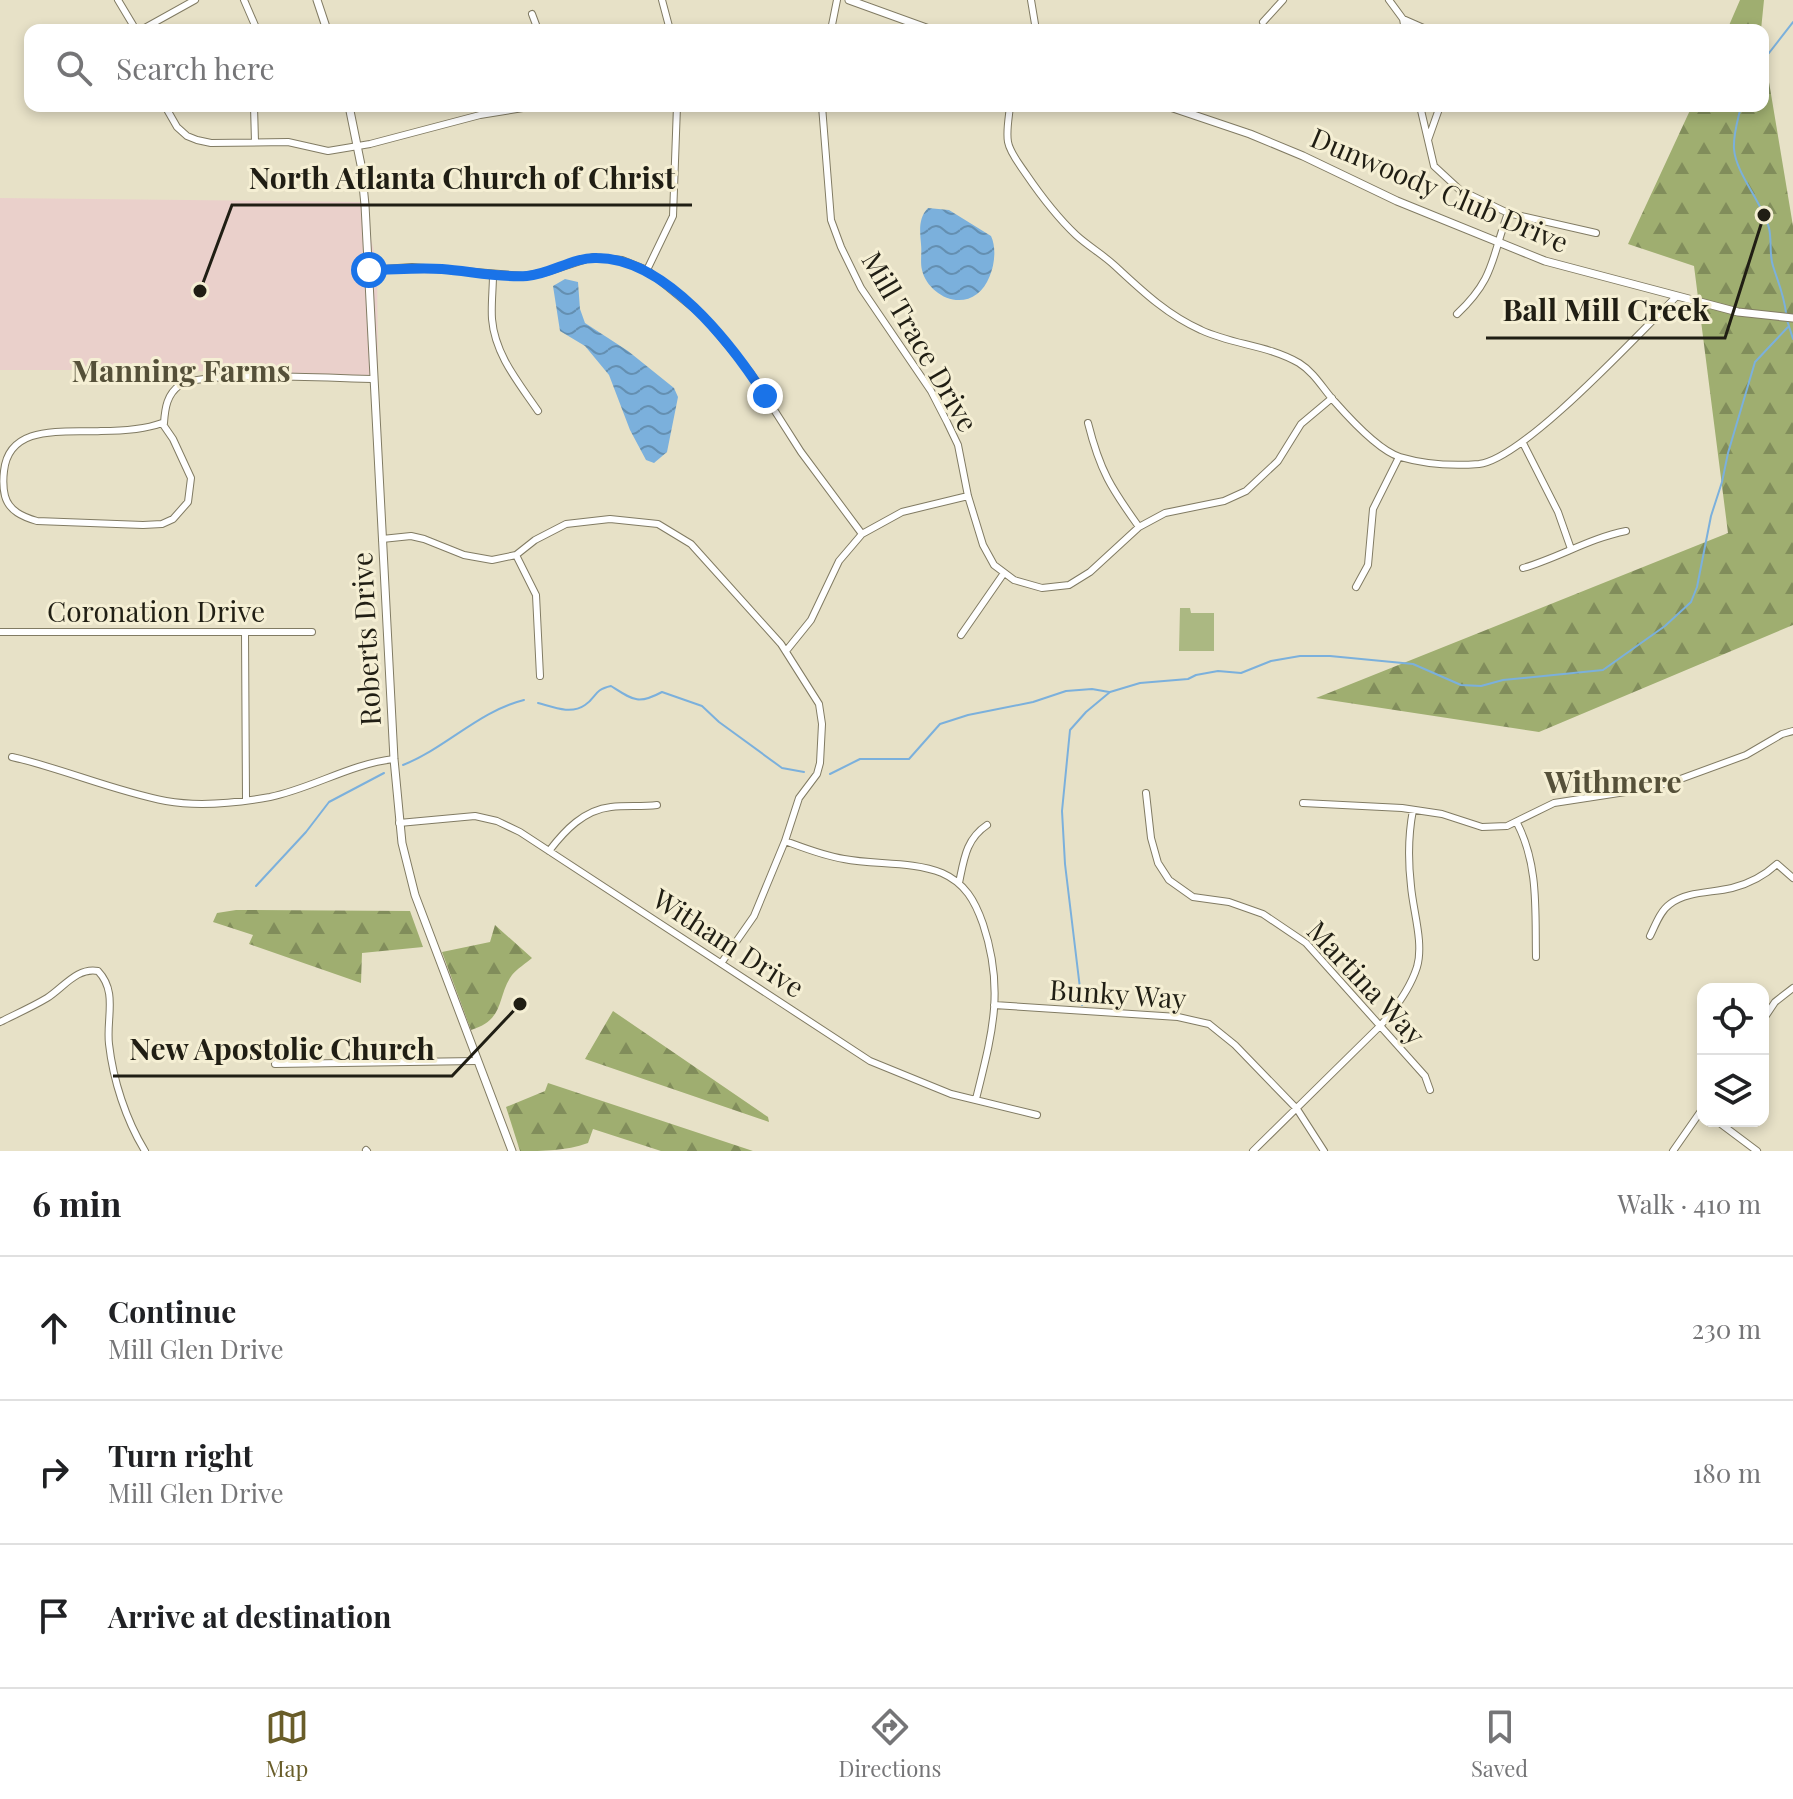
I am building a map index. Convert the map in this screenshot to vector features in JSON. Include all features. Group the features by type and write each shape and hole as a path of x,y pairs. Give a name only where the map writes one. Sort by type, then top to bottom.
{"street":[{"path":"118,0 134,24"},
{"path":"149,24 195,0"},
{"path":"244,0 254,24"},
{"path":"317,0 325,24"},
{"path":"662,0 668,24"},
{"path":"832,24 837,0"},
{"path":"849,0 915,24"},
{"path":"1031,0 1035,24"},
{"path":"1263,22 1283,0"},
{"path":"1389,0 1404,24"},
{"path":"532,14 536,24"},
{"path":"1403,19 1414,24"},
{"path":"168,112 177,127 197,140 211,143 301,143 328,151 361,146 498,112"},
{"path":"254,112 255,142"},
{"name":"Roberts Drive","path":"351,112 361,146 365,205 399,823 415,895 512,1151"},
{"path":"647,270 673,216 677,112"},
{"name":"Mill Trace Drive","path":"822,112 831,220 841,247 861,288 931,391 947,422 958,445 977,531 988,556 1004,573"},
{"path":"1010,112 1011,149 1042,198 1077,235 1172,314 1203,331 1274,351 1313,374 1370,436 1399,457 1453,464 1482,463 1508,453 1523,443 1676,297"},
{"name":"Dunwoody Club Drive","path":"1185,112 1250,134 1397,201 1545,261 1738,312 1793,318"},
{"path":"1421,112 1434,166 1460,190 1508,213 1596,233"},
{"path":"1428,140 1438,112"},
{"path":"1457,314 1486,280 1508,213"},
{"path":"369,270 412,267 524,276 593,257 622,260 647,270 703,316 750,372 801,452 862,534"},
{"path":"493,274 492,319 498,347 538,411"},
{"path":"164,423 116,430 53,432 17,442 6,457 3,476 7,501 25,518 37,521 162,524 173,519 188,502 191,478 164,423 167,401 179,385 190,380 242,377 374,379"},
{"path":"961,635 1004,573 1029,585 1056,588 1069,585 1090,572 1139,527 1172,509 1224,501 1246,491 1278,461 1301,424 1332,398"},
{"path":"1088,423 1108,484 1139,527"},
{"path":"1523,443 1558,512 1571,549"},
{"path":"1356,587 1368,565 1373,509 1399,457"},
{"path":"786,651 811,620 839,561 862,534 902,512 968,496"},
{"path":"382,539 411,536 478,559 492,560 516,555 535,540 566,524 610,519 658,524 691,544 786,651 819,704 822,752 817,774 799,798 754,916 722,962"},
{"path":"1523,568 1547,562 1571,549 1626,531"},
{"path":"516,555 536,595 540,676"},
{"name":"Coronation Drive","path":"0,632 312,632"},
{"path":"245,632 246,799"},
{"path":"1303,803 1413,810 1494,828 1517,823 1554,803 1645,789 1675,781 1746,755 1793,731"},
{"path":"12,757 168,801 212,804 278,795 364,764 394,759"},
{"name":"Martina Way","path":"1146,793 1151,838 1163,873 1169,880 1193,897 1245,907 1282,925 1306,943 1425,1076 1430,1090"},
{"path":"549,851 562,834 587,815 612,807 657,805"},
{"path":"1253,1151 1380,1026 1397,1007 1417,968 1419,956 1408,855 1413,810"},
{"name":"Witham Drive","path":"399,823 475,816 497,821 520,832 870,1061 926,1086 1037,1115"},
{"path":"1517,823 1526,840 1534,880 1536,957"},
{"path":"959,883 964,854 973,834 987,825"},
{"path":"785,841 843,859 932,870 959,883 977,908 996,978 988,1053 976,1099"},
{"path":"1650,936 1669,904 1685,897 1734,888 1766,874 1777,864 1793,878"},
{"path":"0,1022 51,996 80,973 98,971 111,1001 109,1043 118,1085 145,1151"},
{"path":"1769,1011 1793,988"},
{"name":"Bunky Way","path":"994,1005 1178,1017 1209,1024 1235,1045 1297,1109 1324,1151"},
{"path":"275,1064 476,1061"},
{"path":"1673,1151 1697,1118"},
{"path":"1725,1127 1757,1151"}],"shaded area":[{"path":"0,198 362,202 377,264 378,376 158,370 0,370"}],"green space":[{"path":"1740,0 1764,0 1762,24 1730,24"},
{"path":"1769,82 1793,226 1793,625 1539,732 1316,698 1728,533 1694,266 1628,244 1689,112 1769,112"},
{"path":"1180,608 1190,608 1191,613 1214,613 1214,651 1179,651"},
{"path":"236,910 410,911 423,947 362,953 361,983 249,944 253,935 213,922 217,913"},
{"path":"495,925 532,958 512,975 490,1020 471,1030 442,952 490,942"},
{"path":"613,1011 768,1117 769,1122 585,1059"},
{"path":"548,1083 753,1151 661,1151 593,1129 588,1143 579,1146 520,1151 506,1107 545,1091"}],"water":[{"path":"928,208 949,210 991,236 994,259 987,283 977,294 960,300 952,299 936,291 925,278 921,267 920,230"},
{"path":"565,279 578,282 580,309 585,323 628,351 674,388 678,397 667,452 654,463 646,460 630,430 609,375 585,346 560,331 553,286"}],"waterway":[{"path":"1769,53 1793,22"},
{"path":"1740,112 1734,138 1736,159 1769,228 1772,261 1786,313"},
{"path":"1787,320 1793,339"},
{"path":"1082,1005 1065,864 1062,811 1070,730 1086,712 1110,692 1140,683 1188,679 1218,671 1241,673 1271,661 1300,656 1413,664 1461,685 1481,686 1503,680 1603,670 1665,626 1691,602 1697,587 1711,516 1755,362 1788,327"},
{"path":"538,703 562,709 580,708 601,690 611,686 641,700 662,692 702,706 782,768 804,772"},
{"path":"830,774 860,759 909,759 940,724 968,715 1033,702 1066,691 1092,689 1109,692"},
{"path":"403,765 492,712 524,700"},
{"path":"256,886 329,802 384,773"}],"place":[{"name":"Ball Mill Creek","path":"1764,215"},
{"name":"North Atlanta Church of Christ","path":"200,291"},
{"name":"New Apostolic Church","path":"520,1004"}],"district":[{"name":"Manning Farms","path":"181,370"},
{"name":"Withmere","path":"1613,781"}],"route":[{"path":"369,270 412,267 524,276 593,257 622,260 647,270 703,316 750,372 765,396"}]}
